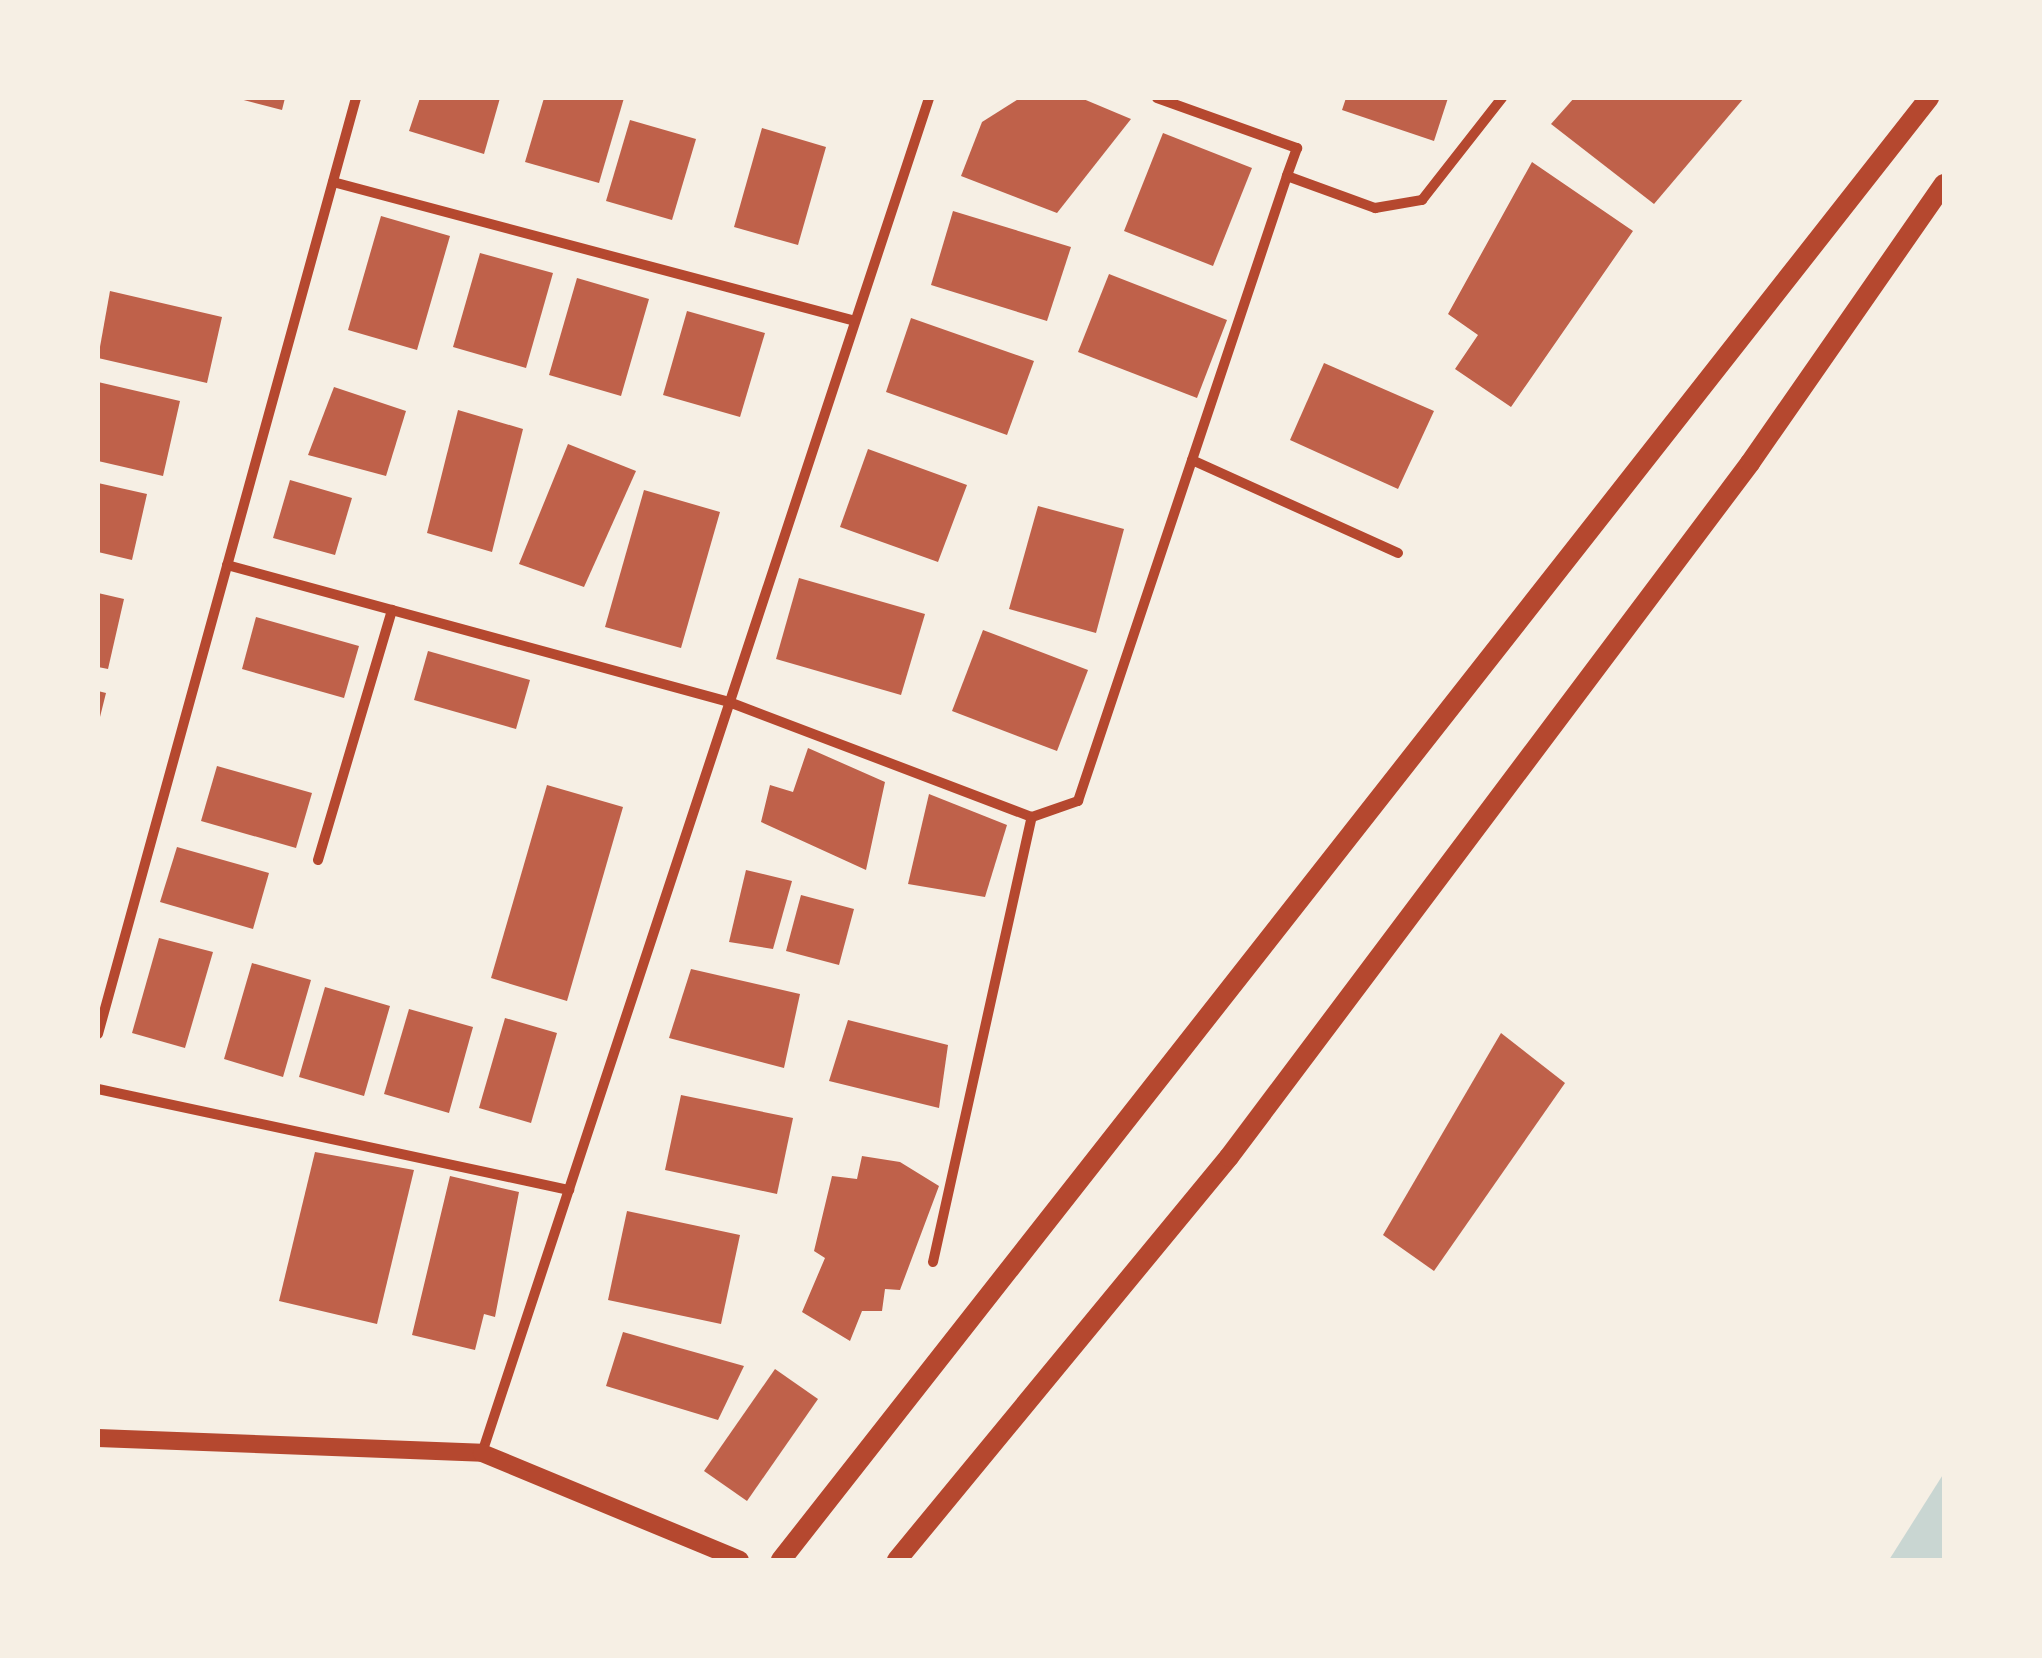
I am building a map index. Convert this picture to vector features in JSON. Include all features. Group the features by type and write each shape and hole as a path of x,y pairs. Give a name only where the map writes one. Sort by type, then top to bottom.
{"main road":[{"path":"781,1560 1929,98"},
{"path":"897,1560 1229,1157 1750,463 1944,184"}],"street":[{"path":"98,1034 356,98"},
{"path":"482,1453 929,98"},
{"path":"227,565 730,702 1032,817 1078,801 1297,148 1156,98"},
{"path":"1287,176 1375,208 1422,200 1502,98"},
{"path":"333,182 855,322"},
{"path":"1192,460 1398,553"},
{"path":"318,860 392,610"},
{"path":"933,1262 1032,817"},
{"path":"98,1090 569,1190"},
{"path":"98,1438 482,1453 740,1560"}],"shaded area":[{"path":"1944,1473 1944,1560 1889,1560"}],"building":[{"path":"236,98 285,98 282,110"},
{"path":"420,98 500,98 484,154 409,131"},
{"path":"544,98 624,98 599,183 525,162"},
{"path":"1020,98 1081,98 1131,119 1057,213 961,176 982,122"},
{"path":"1346,98 1448,98 1434,141 1342,110"},
{"path":"1574,98 1744,98 1654,204 1551,124"},
{"path":"630,120 696,139 672,220 606,201"},
{"path":"762,128 826,147 798,245 734,227"},
{"path":"1163,133 1252,168 1213,266 1124,231"},
{"path":"1532,162 1633,231 1511,407 1455,369 1478,335 1448,314"},
{"path":"953,211 1071,247 1047,321 931,285"},
{"path":"381,216 450,236 417,350 348,330"},
{"path":"480,253 553,273 526,368 453,347"},
{"path":"1109,274 1227,320 1197,398 1078,352"},
{"path":"577,278 649,299 621,396 549,375"},
{"path":"110,291 222,317 207,383 98,358"},
{"path":"687,311 765,333 740,417 663,395"},
{"path":"911,318 1034,361 1007,435 886,392"},
{"path":"1324,363 1434,411 1398,489 1290,440"},
{"path":"98,382 180,401 163,476 98,461"},
{"path":"334,387 406,411 386,476 308,455"},
{"path":"458,410 523,429 492,552 427,533"},
{"path":"568,444 636,471 584,587 519,564"},
{"path":"868,449 967,485 938,562 840,527"},
{"path":"290,480 352,498 335,555 273,538"},
{"path":"98,483 147,494 132,560 98,552"},
{"path":"644,490 720,512 681,648 605,627"},
{"path":"1038,506 1124,529 1096,633 1009,609"},
{"path":"799,578 925,614 901,695 776,659"},
{"path":"98,593 124,599 108,669 98,667"},
{"path":"256,617 359,646 344,698 242,669"},
{"path":"983,630 1088,670 1057,751 952,711"},
{"path":"428,651 530,680 516,729 414,700"},
{"path":"98,691 106,693 99,721 98,721"},
{"path":"808,748 885,782 866,870 761,822 770,785 793,792"},
{"path":"217,766 312,793 296,848 201,821"},
{"path":"547,785 623,807 567,1001 491,978"},
{"path":"929,794 1007,825 985,897 908,884"},
{"path":"177,847 269,873 253,929 160,902"},
{"path":"746,870 792,881 773,949 729,942"},
{"path":"801,895 854,909 839,965 786,951"},
{"path":"159,938 213,952 185,1048 132,1033"},
{"path":"252,963 311,980 283,1077 224,1059"},
{"path":"691,969 800,994 784,1068 669,1038"},
{"path":"325,987 390,1006 364,1096 299,1077"},
{"path":"409,1009 473,1027 449,1113 384,1094"},
{"path":"505,1018 557,1033 531,1123 479,1108"},
{"path":"848,1020 948,1045 939,1108 829,1081"},
{"path":"1501,1033 1565,1083 1434,1271 1383,1235"},
{"path":"681,1095 793,1118 777,1194 665,1170"},
{"path":"315,1152 414,1170 377,1324 279,1301"},
{"path":"862,1156 900,1162 939,1186 900,1290 885,1289 882,1311 862,1311 850,1341 802,1312 825,1258 814,1251 832,1176 857,1179"},
{"path":"450,1176 519,1192 495,1317 484,1314 475,1350 412,1335"},
{"path":"627,1211 740,1235 721,1324 608,1300"},
{"path":"623,1332 744,1366 718,1420 606,1386"},
{"path":"775,1369 818,1399 747,1501 704,1471"}]}
